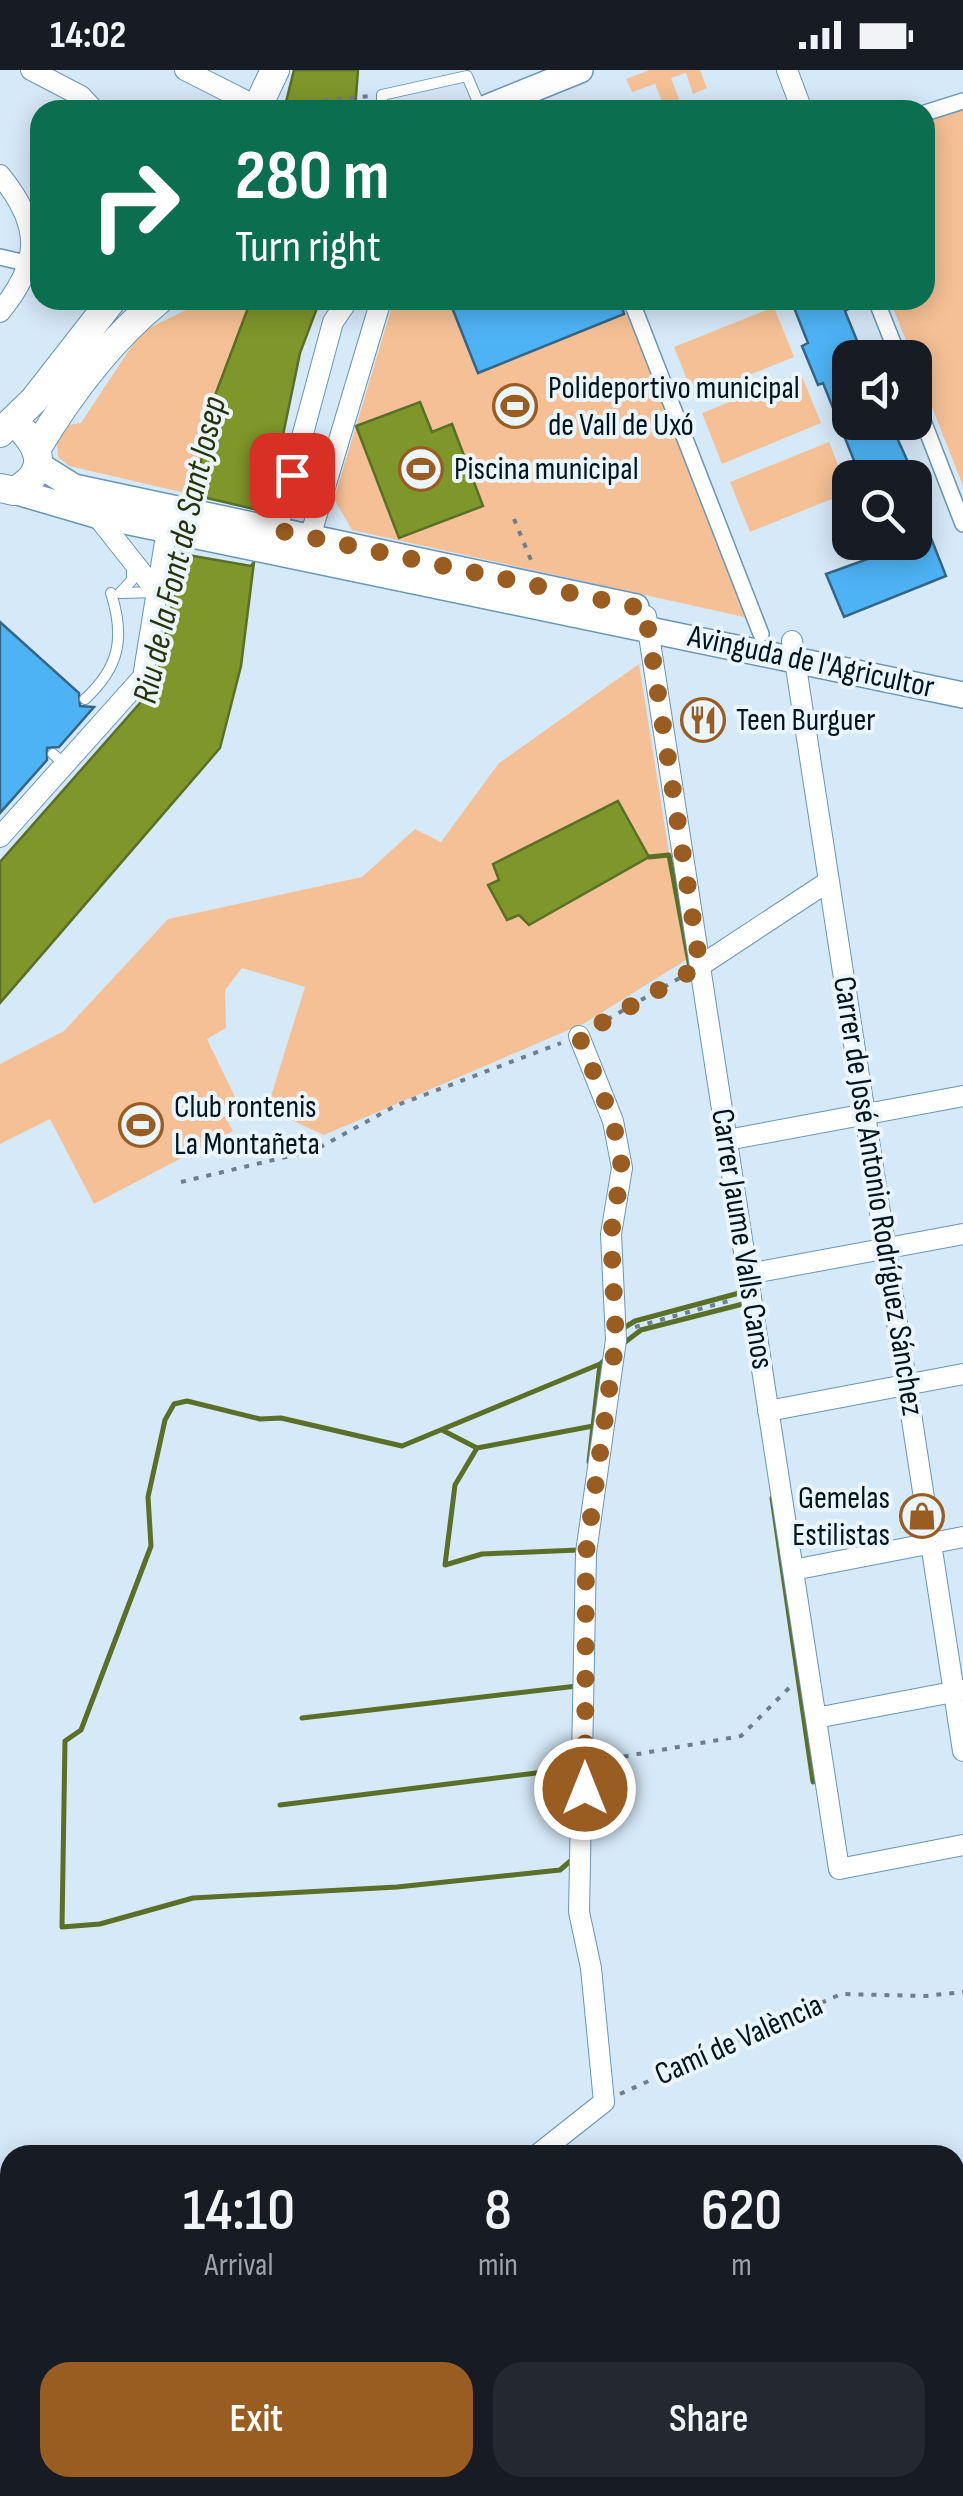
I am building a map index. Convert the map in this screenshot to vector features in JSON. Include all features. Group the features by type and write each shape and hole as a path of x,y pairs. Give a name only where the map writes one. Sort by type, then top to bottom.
{"main road":[{"path":"266,100 274,70"},
{"path":"38,456 26,434 5,430 104,310"},
{"path":"7,490 31,482 38,456 59,412 128,325 147,310"}],"street":[{"path":"31,70 85,100"},
{"path":"186,70 248,100"},
{"path":"506,100 580,70"},
{"path":"787,70 798,100"},
{"path":"935,109 963,101"},
{"path":"0,175 23,202 30,220"},
{"path":"0,257 30,264 0,312"},
{"path":"268,536 334,322 342,310"},
{"path":"310,537 378,310"},
{"path":"635,310 761,634"},
{"path":"880,310 891,340"},
{"path":"930,440 963,524"},
{"name":"Avinguda de l'Agricultor","path":"38,456 74,486 178,525"},
{"name":"Avinguda de l'Agricultor","path":"7,490 96,515 268,536 794,650 963,678"},
{"path":"96,515 132,556 156,592"},
{"path":"0,837 59,759 144,676 156,592 178,525"},
{"name":"Avinguda de l'Agricultor","path":"268,536 310,537 542,587 646,618 761,634 794,650 963,696"},
{"name":"Carrer Jaume Valls Canos","path":"646,618 840,1869 963,1845"},
{"name":"Carrer de José Antonio Rodríguez Sánchez","path":"794,650 931,1544 958,1691 963,1751"},
{"path":"700,966 829,882"},
{"path":"550,2145 604,2102 580,1912 586,1553 616,1340 611,1234 622,1168 613,1121 579,1036"},
{"path":"727,1140 963,1096"},
{"path":"749,1284 963,1234"},
{"path":"768,1410 963,1374"},
{"path":"793,1570 963,1538"},
{"path":"816,1718 958,1691"}],"lane":[{"path":"382,100 382,95 467,76 477,100"},
{"path":"132,556 132,580 120,592 156,592"},
{"path":"85,699 105,681 118,658 120,619 111,593"}],"path":[{"path":"341,100 360,98"},
{"path":"514,519 542,587"},
{"path":"180,1182 315,1150 394,1106 579,1036 700,966"},
{"path":"616,1340 641,1324 749,1284"},
{"path":"585,1763 740,1736 798,1680"},
{"name":"Camí de València","path":"604,2102 841,1994 926,1996 963,1992"}],"shaded area":[{"path":"294,70 358,70 356,100 286,100"},
{"path":"649,70 700,70 707,88 693,94 686,73 671,78 679,99 662,100 655,84 632,92 626,79"},
{"path":"963,106 963,486 932,407 932,340 906,340 894,310 935,310 935,113"},
{"path":"186,310 247,310 214,398 194,495 69,466 58,457 57,444 67,425 81,423 141,332"},
{"path":"247,310 316,310 300,353 267,512 194,495 214,398"},
{"name":"Polideportivo municipal de Vall de Uxó","path":"391,310 629,310 753,619 352,530 334,499"},
{"path":"775,310 794,357 694,397 674,347"},
{"path":"801,374 821,423 722,464 702,413"},
{"name":"Piscina municipal","path":"420,402 432,432 452,424 483,506 399,538 356,426"},
{"path":"829,442 836,460 832,460 832,499 750,532 730,482"},
{"path":"182,554 251,566 254,562 241,666 220,748 0,1003 0,862 155,686"},
{"path":"639,664 686,960 585,1023 324,1135 267,1109 305,987 242,968 225,990 226,1028 207,1039 236,1099 220,1108 233,1131 94,1204 50,1119 0,1144 0,1064 64,1031 168,919 362,877 415,829 441,842 499,763"},
{"path":"618,801 649,857 529,925 519,915 507,920 488,885 499,880 493,864"}],"building":[{"path":"453,310 623,310 624,314 478,373"},
{"path":"795,310 847,310 857,340 832,340 832,406 823,383 818,385 802,346 808,343"},
{"path":"846,440 898,440 907,460 854,460"},
{"path":"932,541 946,576 844,617 826,574 865,560 932,560"},
{"path":"0,622 79,693 80,706 94,707 59,747 47,748 47,760 0,813"}],"waterway":[{"path":"649,857 669,855 691,973"},
{"path":"622,1329 635,1321 743,1292"},
{"path":"624,1343 641,1330 743,1304"},
{"path":"589,1462 600,1364 605,1360"},
{"path":"575,1857 560,1870 397,1887 193,1898 100,1924 62,1927 65,1741 81,1730 151,1546 148,1497 165,1420 174,1404 187,1401 260,1419 281,1418 402,1446 600,1364"},
{"path":"442,1430 477,1448 593,1426"},
{"path":"477,1448 455,1485 445,1565 482,1554 578,1550"},
{"path":"772,1498 813,1782"},
{"path":"302,1718 577,1686"},
{"path":"280,1805 576,1768"}],"place":[{"name":"Polideportivo municipal de Vall de Uxó","path":"515,406"},
{"name":"Piscina municipal","path":"421,469"},
{"name":"Teen Burguer","path":"703,720"},
{"name":"Club rontenis La Montañeta","path":"141,1125"},
{"name":"Gemelas Estilistas","path":"922,1516"}],"route":[{"path":"292,475 277,530 645,609 700,966 579,1036 613,1121 622,1168 611,1234 616,1340 586,1553 585,1789"}],"water label":[{"name":"Riu de la Font de Sant Josep","path":"180,550"}]}
